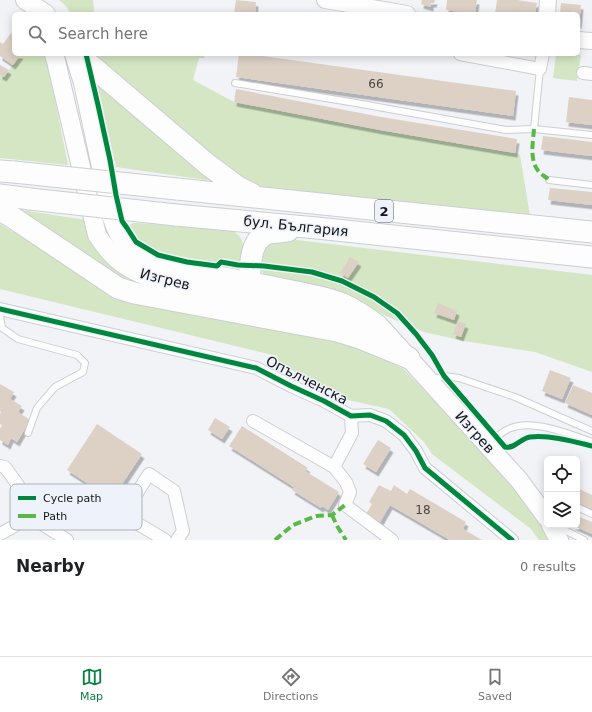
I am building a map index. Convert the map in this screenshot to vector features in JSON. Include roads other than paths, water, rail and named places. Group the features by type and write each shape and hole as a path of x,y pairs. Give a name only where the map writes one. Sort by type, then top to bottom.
{"highway":[{"path":"82,56 207,164 238,187 262,198"},
{"name":"бул. България","path":"7,172 592,232"},
{"name":"бул. България","path":"0,195 176,215 317,228 592,257"},
{"path":"0,210 118,288 134,293 337,331 404,353"},
{"path":"176,215 234,227 245,234 249,240 252,252 249,280"},
{"path":"252,252 259,240 264,235 269,233 317,228"}],"main road":[{"name":"Изгрев","path":"55,56 97,235 112,256 134,271 148,277 330,313 351,321 404,353"},
{"name":"Изгрев","path":"75,56 83,83 112,218 115,229 122,242 131,250 150,261 167,266 249,280 329,298 344,303 361,312 378,324 544,510"},
{"path":"553,528 559,540"}],"street":[{"path":"325,0 395,12"},
{"path":"547,12 548,0"},
{"path":"580,40 592,41"},
{"path":"471,56 540,69 543,56"},
{"name":"Опълченска","path":"0,309 256,368 324,401 351,416 370,415 386,421 404,435 416,451 425,468 512,540"},
{"path":"334,467 352,433 351,416"},
{"path":"253,421 334,467 346,482 350,492 345,505 392,540"},
{"path":"0,466 5,467 17,484"},
{"path":"142,485 149,474 174,491 183,531 177,540"},
{"path":"142,526 165,540"},
{"path":"0,534 10,528"},
{"path":"51,530 67,540"}],"lane":[{"path":"534,129 540,69"},
{"path":"235,83 506,130 534,129 592,135"},
{"path":"549,180 592,185"},
{"path":"0,316 2,328 18,339 77,355 85,363 82,372 54,387 37,408 28,433"},
{"path":"429,381 444,376 459,378 515,397 592,431"},
{"path":"487,446 500,434 510,428 525,424 549,428 592,442"},
{"path":"580,508 592,514"},
{"path":"562,528 584,540"}]}
